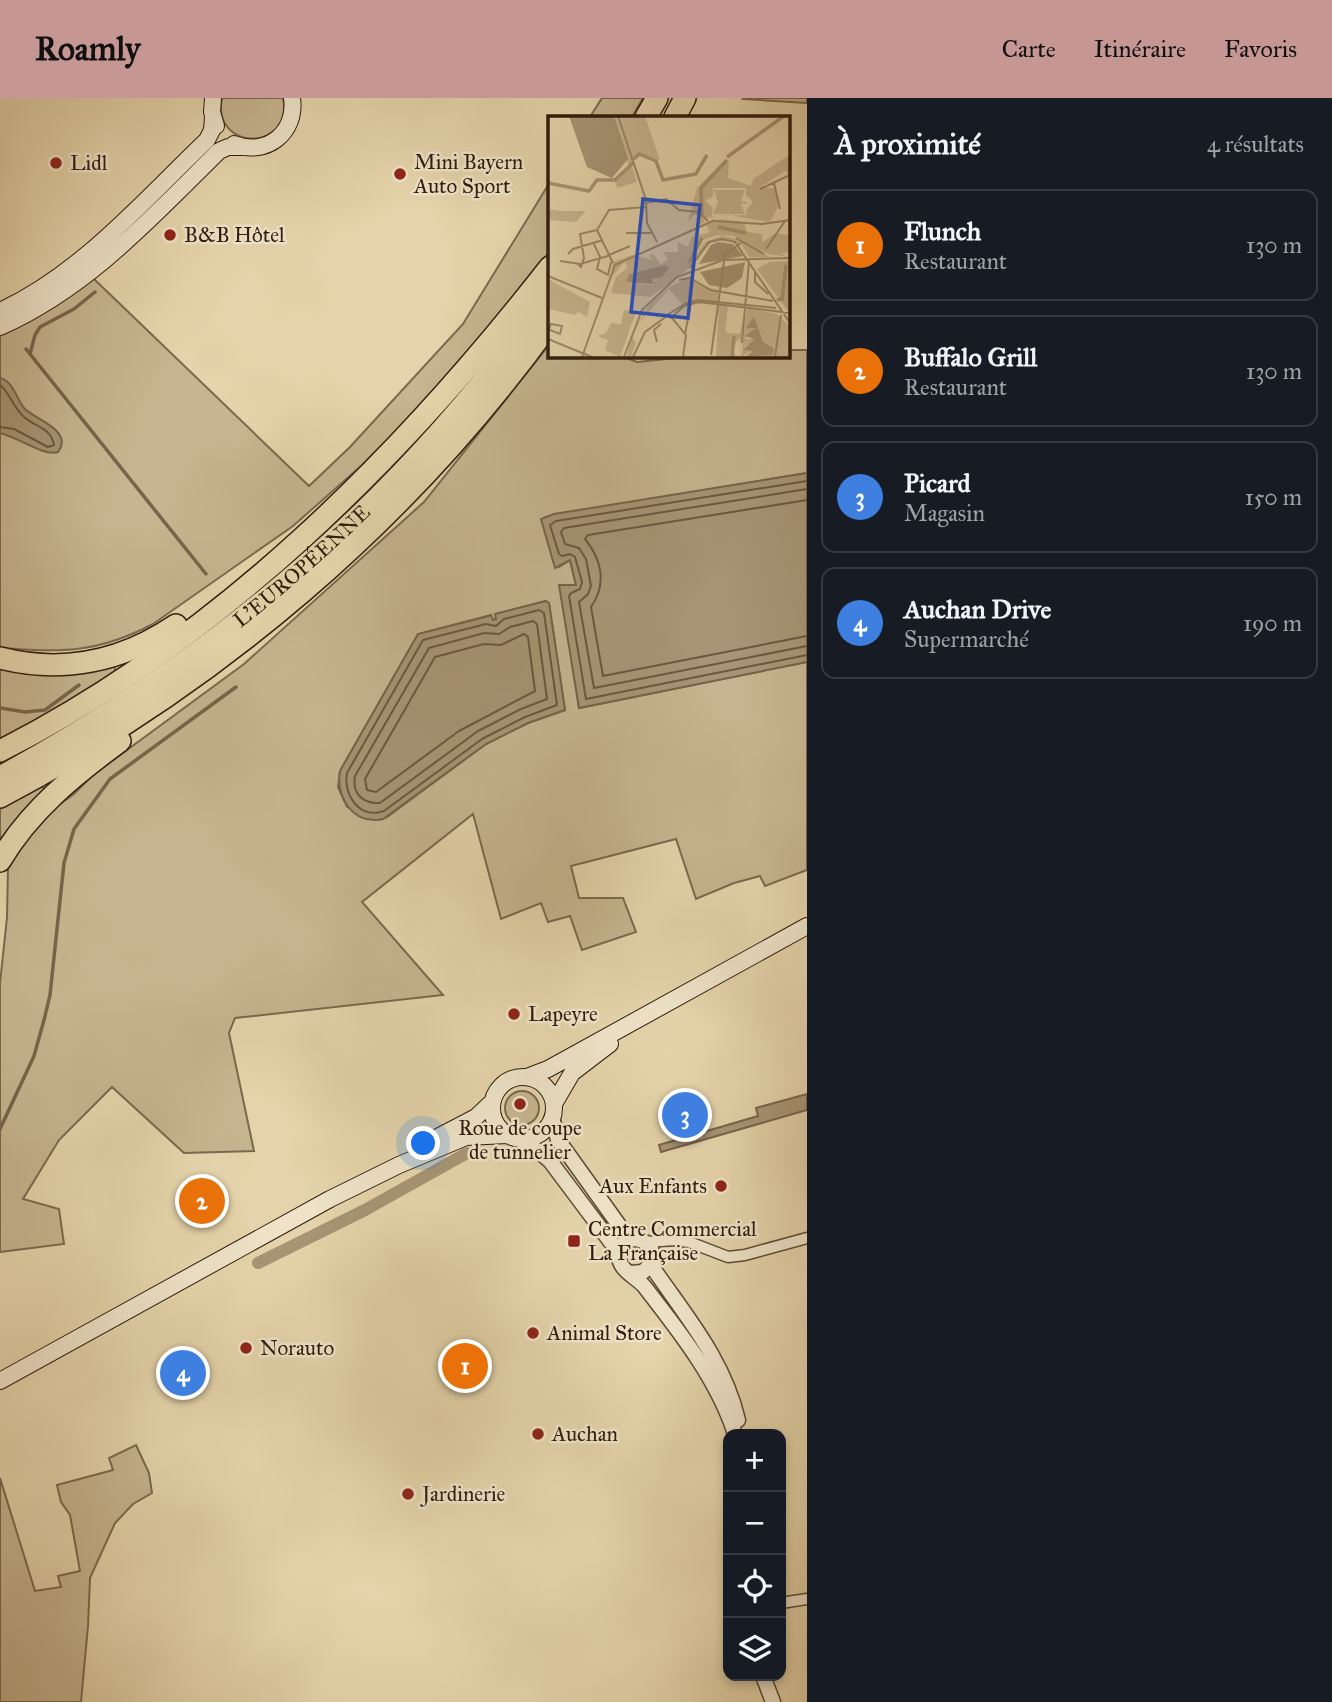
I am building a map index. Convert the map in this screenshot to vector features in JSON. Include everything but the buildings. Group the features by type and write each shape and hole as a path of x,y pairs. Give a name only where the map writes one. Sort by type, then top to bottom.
{"highway":[{"path":"647,116 657,98"},
{"path":"657,116 666,98"},
{"path":"676,116 685,98"},
{"path":"0,751 114,683 225,604 314,528 407,434 548,269"},
{"name":"L'EUROPÉENNE","path":"0,777 57,745 160,680 231,628 299,572 365,512 434,439 491,372 548,296"},
{"name":"L'EUROPÉENNE","path":"0,797 87,747 199,673 270,619 338,561 410,491 477,417 548,326"},
{"path":"0,658 40,665 71,665 119,655 146,643 173,627 253,566 407,434"},
{"path":"0,861 24,827 56,793 123,739 220,670 270,619"}],"main road":[{"path":"0,311 44,287 84,257 207,140 212,130 213,98"},
{"path":"0,327 39,308 74,285 124,244 219,152 228,146 263,146 281,136 291,118 292,98"},
{"path":"213,117 223,136 242,147"},
{"path":"0,1381 465,1123 493,1101 504,1083 548,1069 807,926"},
{"path":"330,1199 420,1155 472,1136 528,1138 538,1135 547,1127 564,1084 576,1069 666,1003"},
{"path":"527,1077 545,1086 553,1111"},
{"path":"493,1101 494,1119 512,1136"}],"street":[{"path":"553,1111 558,1140 621,1228 653,1251 655,1272 715,1357 731,1396 740,1429"},
{"path":"512,1136 550,1161 604,1233 623,1267 643,1286 704,1371 722,1402 732,1429"},
{"path":"619,1259 622,1245 641,1240 689,1242 728,1257 807,1238"},
{"path":"630,1273 643,1272 665,1248 689,1242"},
{"path":"786,1602 807,1599"},
{"path":"765,1681 773,1702"}],"shaded area":[{"path":"222,98 283,98 283,116 277,128 266,136 239,136 228,128 222,116"},
{"path":"602,98 643,98 633,116 591,116"},
{"path":"807,98 807,103 743,99"},
{"path":"548,185 548,253 437,390 361,466 293,526 153,624 133,634 78,649 0,648 0,333 93,278 309,486 350,447 463,324"},
{"path":"548,347 548,357 624,357 637,362 686,357 790,357 790,350 807,350 807,473 545,517 559,567 570,560 576,586 563,585 563,602 579,708 807,662 807,870 765,886 760,876 734,883 696,899 676,839 571,866 579,898 623,898 636,932 582,950 570,916 548,922 541,903 501,919 473,814 362,902 443,995 235,1018 229,1033 254,1151 184,1153 112,1087 59,1140 23,1199 59,1209 64,1244 0,1252 0,983 7,917 8,867 38,820 74,794 93,775 244,664 424,502","holes":["545,601 549,603 565,710 528,723 486,744 387,817 379,820 347,807 338,787 340,771 418,634 491,615 492,620 497,619 496,614"]},
{"path":"113,664 117,674 0,743 0,667"},
{"path":"43,786 45,793 0,845 0,809"},
{"path":"522,1091 534,1096 539,1108 534,1120 522,1125 510,1120 505,1108 510,1096"},
{"path":"136,1445 149,1473 152,1493 133,1504 115,1523 90,1578 81,1702 0,1702 0,1478 35,1591 61,1587 58,1576 80,1571 70,1515 61,1502 57,1485 113,1470 109,1458"}],"water":[{"path":"0,378 12,387 24,408 57,432 62,444 58,452 46,452 0,433"},
{"path":"807,473 807,662 579,708 559,585 576,585 570,560 555,568 541,519 554,514"},
{"path":"546,601 549,603 565,710 528,723 486,744 383,819 363,818 348,807 339,781 340,771 418,634 491,615 493,620 496,619 495,614"},
{"path":"807,1094 807,1110 661,1152 659,1145 758,1116 756,1108"}],"waterway":[{"path":"30,354 40,327 74,309 95,292"},
{"path":"26,349 206,574"},
{"path":"0,708 25,712 45,710 79,685"},
{"path":"0,1129 34,1056 44,1020 50,995 64,863 74,829 110,779 236,687"},
{"path":"258,1263 365,1210 467,1153"}],"place":[{"name":"Lidl","path":"56,163"},
{"name":"Mini Bayern Auto Sport","path":"400,174"},
{"name":"B&B Hôtel","path":"170,235"},
{"name":"Lapeyre","path":"514,1014"},
{"name":"Roue de coupe de tunnelier","path":"520,1104"},
{"name":"Picard","path":"685,1115"},
{"name":"Aux Enfants","path":"721,1186"},
{"name":"Buffalo Grill","path":"202,1201"},
{"name":"Centre Commercial La Française","path":"574,1241"},
{"name":"Animal Store","path":"533,1333"},
{"name":"Norauto","path":"246,1348"},
{"name":"Flunch","path":"465,1366"},
{"name":"Auchan Drive","path":"183,1373"},
{"name":"Auchan","path":"538,1434"},
{"name":"Jardinerie","path":"408,1494"}]}
